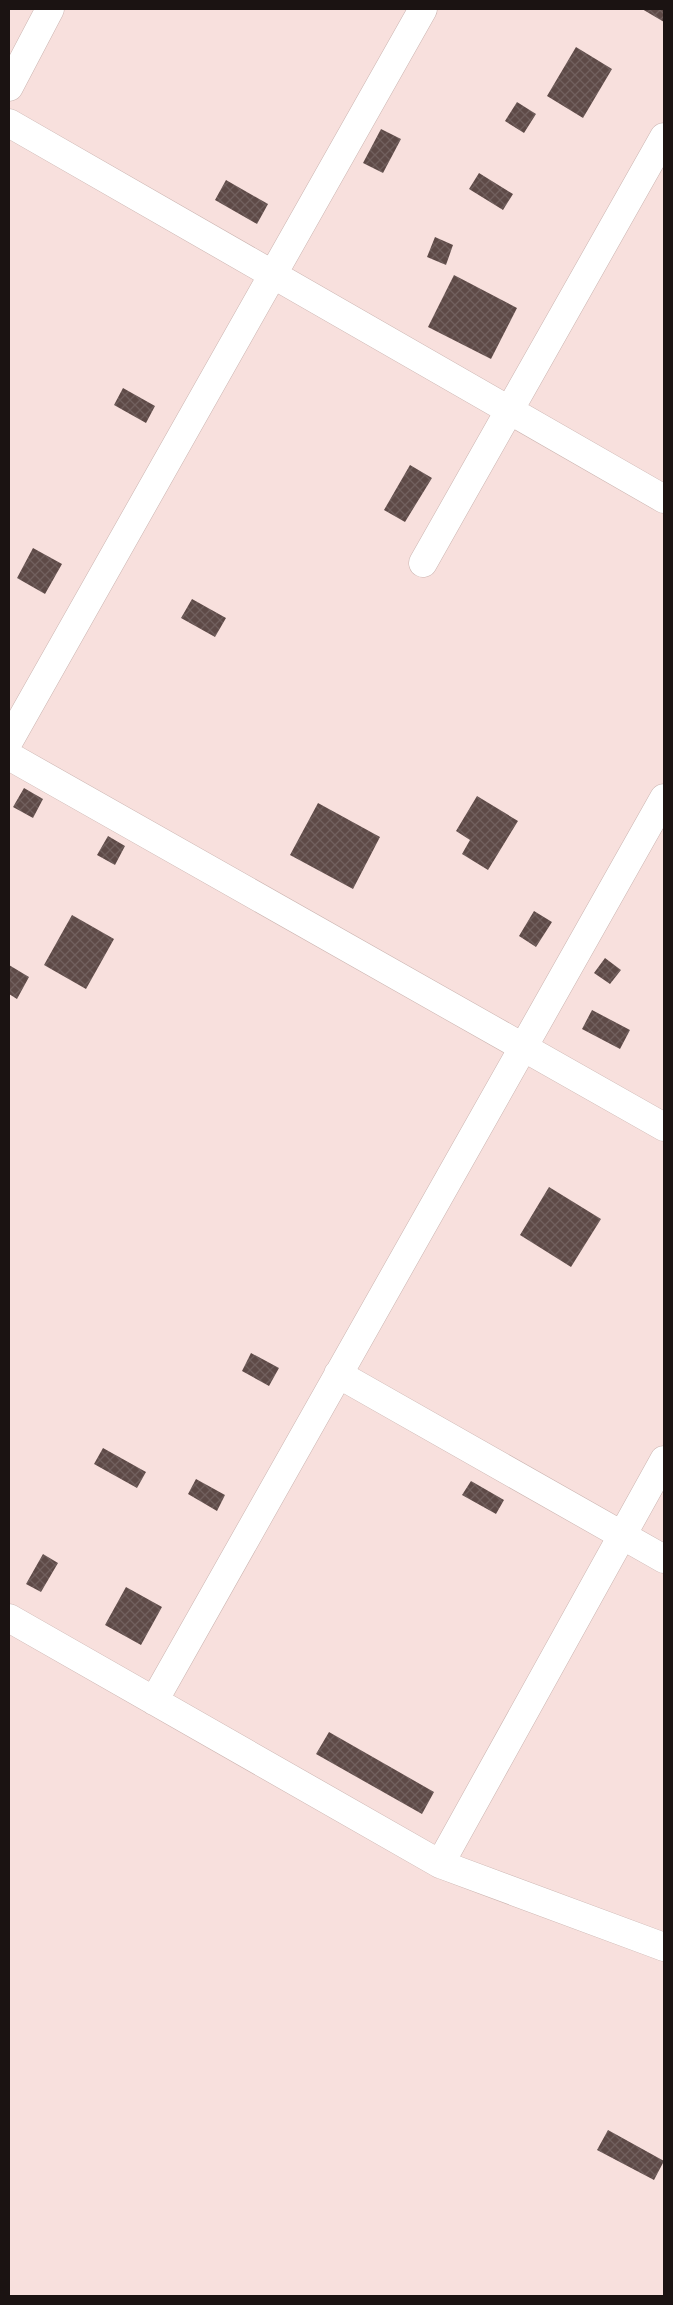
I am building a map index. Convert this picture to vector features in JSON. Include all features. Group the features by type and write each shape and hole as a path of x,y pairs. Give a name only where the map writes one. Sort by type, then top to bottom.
{"street":[{"path":"9,87 50,9"},
{"path":"9,741 423,9"},
{"path":"9,123 664,499"},
{"path":"423,563 664,137"},
{"path":"9,756 664,1127"},
{"path":"154,1700 664,798"},
{"path":"338,1374 664,1559"},
{"path":"440,1864 664,1460"},
{"path":"9,1618 440,1864 664,1947"}],"building":[{"path":"642,9 664,9 664,22"},
{"path":"576,47 612,69 583,118 547,96"},
{"path":"517,102 536,114 524,133 505,121"},
{"path":"381,129 401,139 383,173 363,163"},
{"path":"479,173 513,194 503,210 469,189"},
{"path":"226,180 268,204 257,224 215,200"},
{"path":"435,237 453,245 446,265 427,257"},
{"path":"454,275 517,308 491,359 428,327"},
{"path":"123,388 155,406 146,423 114,405"},
{"path":"410,465 432,478 405,522 384,510"},
{"path":"33,548 62,564 45,594 17,578"},
{"path":"192,599 226,618 215,637 181,618"},
{"path":"24,788 43,799 33,818 13,807"},
{"path":"477,796 518,821 488,870 462,854 470,840 456,831"},
{"path":"318,803 380,837 353,889 290,855"},
{"path":"108,836 125,846 115,865 97,855"},
{"path":"534,911 552,922 536,947 519,936"},
{"path":"72,915 114,939 86,989 44,965"},
{"path":"605,958 621,970 610,984 594,973"},
{"path":"9,965 29,977 17,999 9,994"},
{"path":"592,1010 630,1030 620,1049 582,1029"},
{"path":"549,1187 601,1219 571,1267 520,1235"},
{"path":"251,1353 279,1368 269,1386 242,1371"},
{"path":"103,1448 146,1472 137,1488 94,1464"},
{"path":"196,1479 225,1495 217,1511 188,1494"},
{"path":"471,1481 504,1500 496,1514 462,1495"},
{"path":"43,1554 58,1563 41,1592 26,1584"},
{"path":"126,1587 162,1607 141,1645 105,1625"},
{"path":"329,1732 434,1792 422,1814 316,1754"},
{"path":"608,2130 664,2161 654,2180 597,2150"}]}
